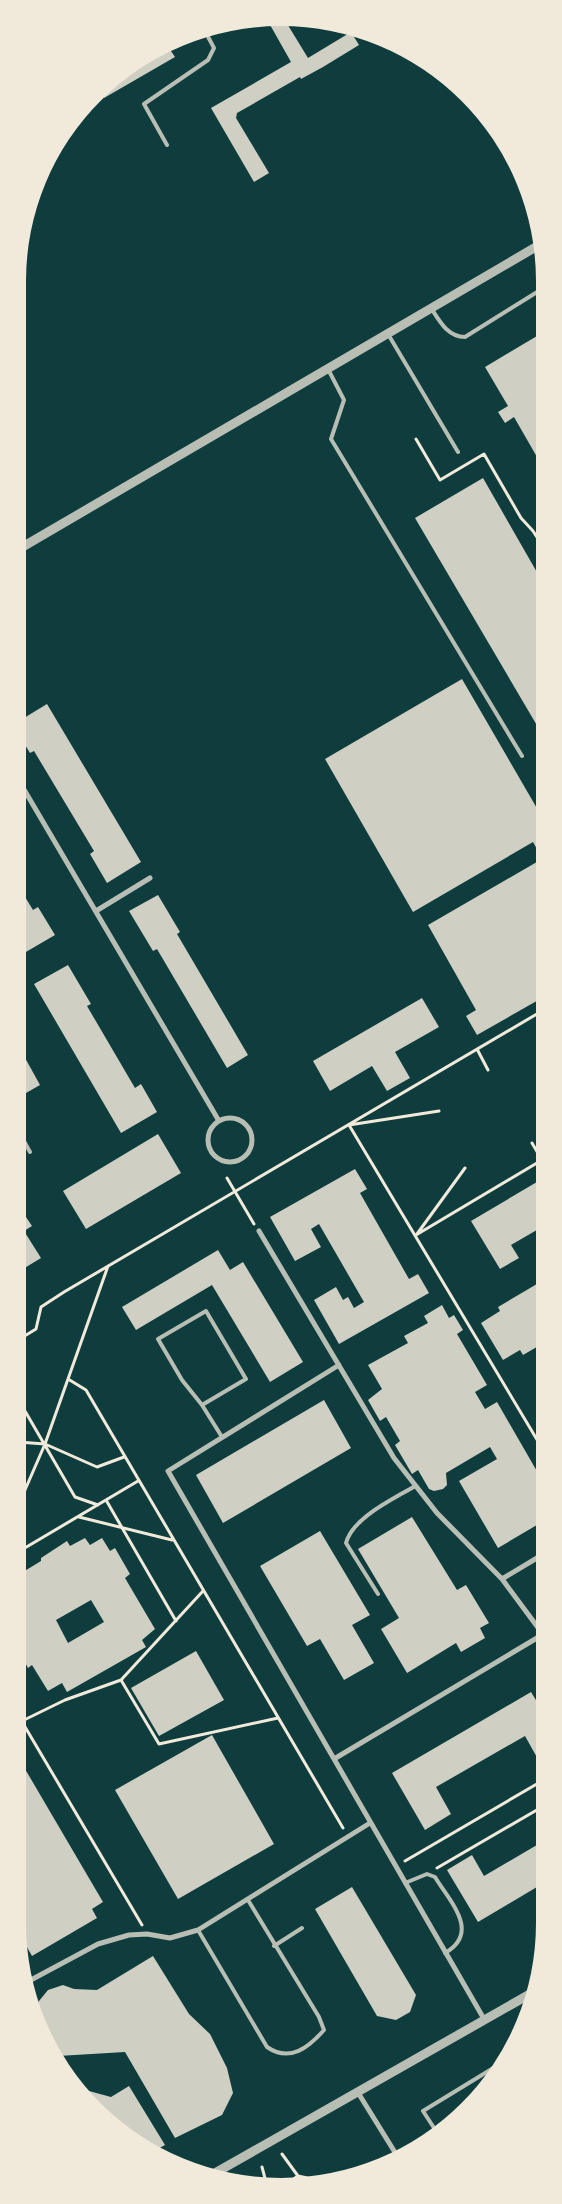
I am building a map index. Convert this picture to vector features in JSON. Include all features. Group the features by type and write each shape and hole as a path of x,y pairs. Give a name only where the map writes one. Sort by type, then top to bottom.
{"street":[{"path":"26,545 534,248"},
{"path":"26,793 219,1121"},
{"path":"96,910 150,878"},
{"path":"234,1118 247,1125 251,1132 252,1143 249,1153 243,1159 233,1163 222,1161 210,1151 208,1144 209,1133 219,1121 234,1118"},
{"path":"258,1231 394,1458 437,1513 502,1579 536,1626"},
{"path":"339,1365 168,1471 484,2019"},
{"path":"502,1579 536,1559"},
{"path":"334,1759 536,1638"},
{"path":"33,1979 98,1944 129,1935 147,1934 170,1938 198,1930 370,1824"},
{"path":"219,2170 357,2090 525,1997"},
{"path":"357,2090 394,2151"}],"lane":[{"path":"167,145 144,104 208,60 214,48 208,37"},
{"path":"432,308 448,331 456,337 465,337 536,293"},
{"path":"388,334 458,452"},
{"path":"328,368 344,400 331,439 522,756"},
{"path":"26,1145 30,1152"},
{"path":"202,1405 246,1379 206,1311 158,1339 182,1380 202,1405 222,1437"},
{"path":"378,1594 346,1543 348,1537 370,1513 415,1486"},
{"path":"404,1883 427,1874 435,1877 463,1924 463,1936 457,1946 445,1953"},
{"path":"198,1930 267,2047 273,2051 290,2053 303,2050 324,2030 319,2017 274,1946 248,1900"},
{"path":"274,1946 302,1928"},
{"path":"433,2127 423,2111 488,2071"}],"path":[{"path":"416,440 440,480 484,454 521,518 536,534"},
{"path":"26,1336 36,1330 41,1307 536,1015"},
{"path":"477,1050 488,1070"},
{"path":"349,1125 439,1111"},
{"path":"349,1125 536,1438"},
{"path":"532,1144 536,1150"},
{"path":"465,1168 416,1235 536,1164"},
{"path":"227,1178 258,1231"},
{"path":"26,1488 45,1444 108,1266"},
{"path":"68,1379 86,1390 348,1837"},
{"path":"26,1412 75,1497 98,1505"},
{"path":"26,1443 45,1444 97,1466 124,1457"},
{"path":"26,1547 138,1481"},
{"path":"106,1500 176,1621"},
{"path":"78,1516 173,1540"},
{"path":"26,1720 65,1700 121,1680 203,1591"},
{"path":"121,1680 159,1744 278,1718"},
{"path":"26,1729 147,1934"},
{"path":"405,1861 536,1785"},
{"path":"427,1874 536,1810"},
{"path":"282,2154 298,2176 302,2177"},
{"path":"262,2167 265,2177"}],"building":[{"path":"289,26 308,58 346,35 354,37 359,45 323,67 301,79 300,77 237,113 236,118 269,173 254,182 211,108 291,62 271,27"},
{"path":"171,52 175,57 104,98 139,69 154,60"},
{"path":"536,337 536,455 514,417 505,423 498,412 508,406 485,367"},
{"path":"483,478 536,571 536,724 415,518"},
{"path":"462,679 536,807 536,847 533,842 413,912 325,759"},
{"path":"47,704 141,862 107,883 90,854 94,851 34,751 30,753 26,746 26,717"},
{"path":"536,862 536,1001 477,1035 466,1016 476,1010 428,925"},
{"path":"158,895 180,932 177,934 248,1055 227,1068 157,949 153,951 129,911"},
{"path":"26,898 33,910 38,907 55,935 26,952"},
{"path":"68,965 91,1004 87,1006 135,1088 141,1084 157,1112 121,1133 34,984"},
{"path":"422,998 439,1027 395,1052 410,1078 387,1091 372,1066 330,1091 313,1061"},
{"path":"26,1060 40,1085 26,1093"},
{"path":"158,1134 181,1173 86,1229 63,1191"},
{"path":"355,1169 367,1189 360,1193 409,1279 418,1274 429,1293 339,1344 314,1300 336,1287 343,1300 348,1297 354,1308 364,1302 319,1224 311,1229 321,1247 295,1261 270,1217"},
{"path":"536,1183 536,1230 511,1245 519,1258 500,1269 471,1221"},
{"path":"26,1217 32,1226 26,1230"},
{"path":"26,1234 41,1258 26,1267"},
{"path":"218,1250 230,1270 243,1262 303,1362 270,1382 212,1285 136,1330 122,1307"},
{"path":"536,1285 536,1347 523,1355 520,1350 503,1360 481,1323 500,1311 498,1307"},
{"path":"442,1305 449,1318 454,1315 463,1330 457,1334 487,1385 475,1392 485,1409 497,1402 536,1470 536,1526 498,1548 459,1481 497,1459 490,1447 446,1473 447,1485 443,1489 434,1491 429,1489 418,1470 412,1474 395,1445 400,1441 386,1417 380,1421 368,1400 382,1389 368,1365 408,1343 404,1336 428,1323 424,1316"},
{"path":"324,1400 351,1448 223,1523 196,1475"},
{"path":"412,1517 457,1590 466,1585 489,1623 480,1628 485,1638 461,1652 456,1643 407,1673 381,1629 399,1618 358,1549"},
{"path":"320,1531 370,1615 352,1625 374,1663 344,1680 320,1639 307,1646 260,1566"},
{"path":"85,1538 90,1545 102,1538 110,1551 115,1548 130,1574 125,1578 155,1629 142,1640 146,1647 67,1692 62,1683 48,1691 32,1665 28,1668 26,1664 26,1570 67,1541 70,1546","holes":["91,1600 104,1622 68,1643 56,1620"]},
{"path":"196,1651 224,1700 159,1736 131,1688"},
{"path":"531,1692 536,1700 536,1756 525,1736 436,1787 451,1814 425,1830 392,1773"},
{"path":"212,1735 274,1844 178,1899 115,1790"},
{"path":"26,1771 103,1902 92,1909 97,1918 32,1956 28,1948 26,1923"},
{"path":"536,1846 536,1888 478,1922 447,1870 472,1855 484,1876"},
{"path":"352,1887 416,1995 410,2012 396,2020 377,2016 315,1909"},
{"path":"153,1956 189,2014 210,2034 227,2068 233,2093 222,2115 175,2138 125,2052 63,2056 39,2001 48,1990 63,1985 74,1989 97,1990"},
{"path":"129,2086 165,2145 161,2147 139,2135 113,2115 89,2091 111,2097"}]}
